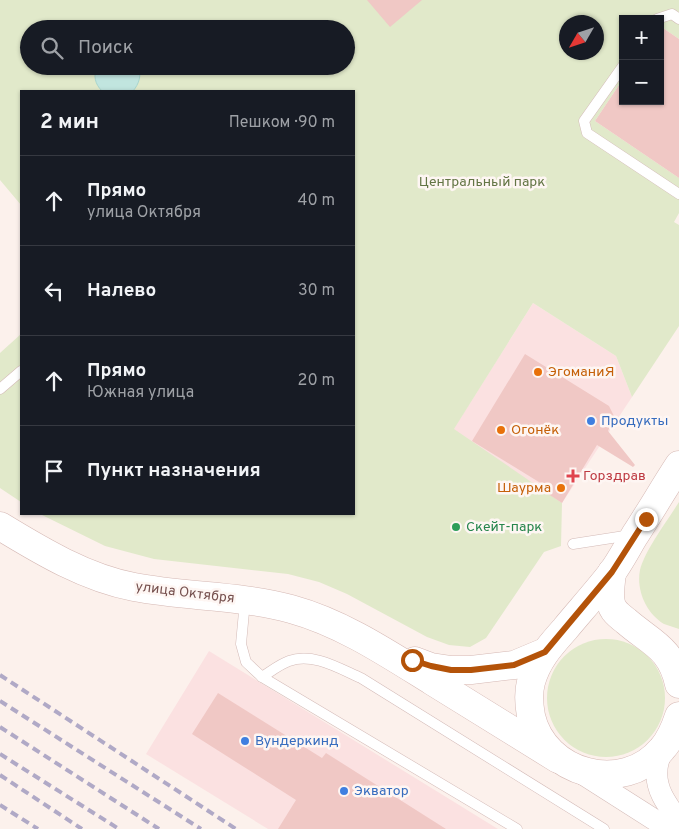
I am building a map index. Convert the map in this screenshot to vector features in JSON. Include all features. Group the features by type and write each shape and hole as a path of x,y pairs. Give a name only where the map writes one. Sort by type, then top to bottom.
{"street":[{"path":"662,750 646,763 633,770 614,775 594,774 566,764 544,744 534,726 529,704 530,685 535,667 612,572 679,464"},
{"name":"улица Октября","path":"0,526 77,569 108,580 132,587 245,600 291,609 337,626 376,646 669,829"},
{"path":"612,572 609,594 614,610 636,629 653,640 666,653 676,672 679,684"},
{"name":"улица Октября","path":"376,646 431,666 451,670 471,670 514,665 551,645 575,627 614,623 636,629"},
{"path":"679,716 674,732 662,750 656,770 659,789 667,806 679,821"}],"lane":[{"path":"664,17 672,14 679,19"},
{"path":"619,72 584,121 587,133 679,194"},
{"path":"0,389 20,372"},
{"path":"573,544 636,534"},
{"path":"245,600 241,644 246,662 262,677 517,829"},
{"path":"262,677 290,660 307,659 323,662 361,678 604,829"}],"shaded area":[{"path":"533,303 616,356 632,397 562,503 453,430"},
{"path":"209,651 498,829 268,829 146,754"}],"green space":[{"name":"Центральный парк","path":"0,0 679,0 679,39 664,29 664,15 619,15 619,85 595,121 679,178 679,213 674,222 679,225 679,326 632,397 616,356 533,303 454,429 562,503 561,546 544,552 486,638 470,647 449,645 427,637 347,594 319,582 288,574 154,559 105,546 42,515 355,515 355,90 20,90 20,204 0,180"},
{"path":"20,335 20,501 0,488 0,353"},
{"path":"679,502 679,629 664,624 652,614 641,593 639,578 647,553"},
{"path":"606,639 629,643 648,656 661,675 665,698 661,721 648,740 629,753 606,757 583,753 564,740 551,721 547,698 551,675 564,656 583,643"}],"water":[{"path":"95,75 140,75 134,90 101,90 95,80"}],"building":[{"path":"367,0 422,0 390,27"},
{"path":"664,29 679,39 679,178 595,121 619,85 619,105 664,105"},
{"path":"525,354 609,406 614,416 608,431 635,465 633,467 597,445 562,503 545,492 547,487 472,441"},
{"path":"218,693 322,758 326,753 446,829 278,829 296,800 192,734"}],"railway":[{"path":"0,675 236,829"},
{"path":"0,701 201,829"},
{"path":"0,727 159,829"},
{"path":"0,754 119,829"},
{"path":"0,775 82,829"},
{"path":"0,805 38,829"}],"place":[{"name":"ЭгоманиЯ","path":"538,372"},
{"name":"Продукты","path":"591,421"},
{"name":"Огонёк","path":"501,430"},
{"name":"Горздрав","path":"573,476"},
{"name":"Шаурма","path":"561,488"},
{"name":"Скейт-парк","path":"456,527"},
{"name":"Вундеркинд","path":"245,741"},
{"name":"Экватор","path":"344,791"}],"route":[{"path":"412,660 451,670 471,670 514,665 545,652 612,572 646,519"}]}
